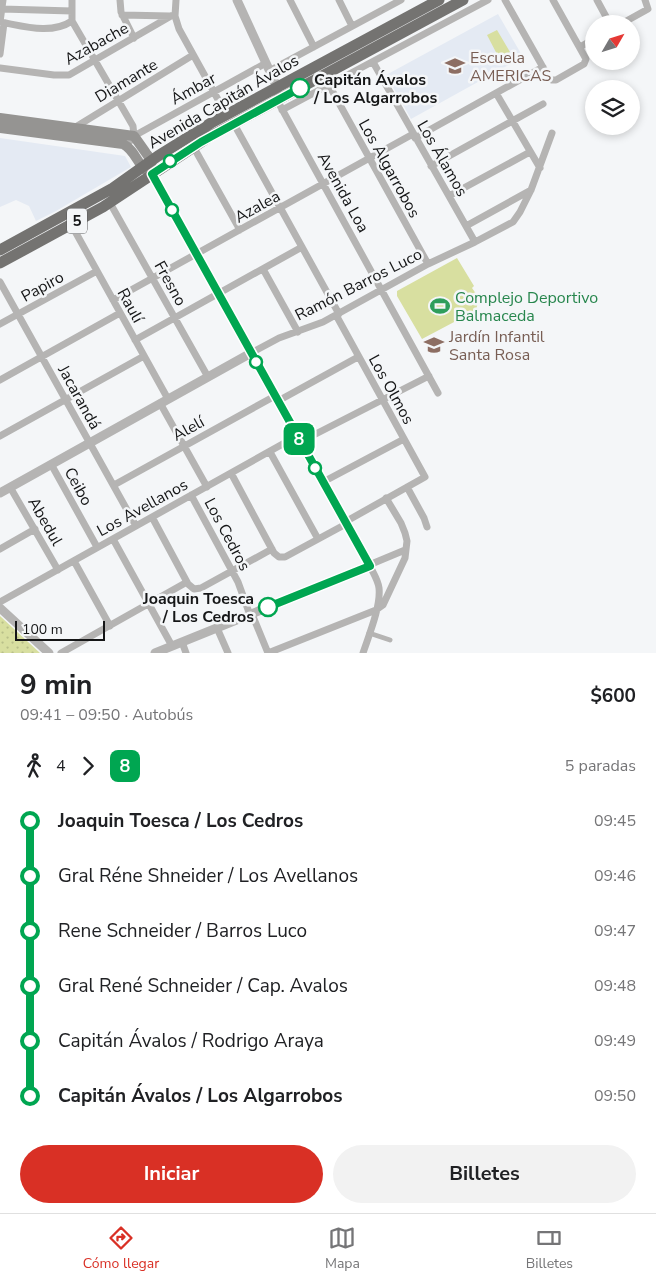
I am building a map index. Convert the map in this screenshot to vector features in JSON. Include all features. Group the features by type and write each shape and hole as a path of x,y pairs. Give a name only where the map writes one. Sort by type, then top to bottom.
{"highway":[{"name":"Avenida Capitán Ávalos","path":"0,262 110,203 277,87 439,0"},
{"name":"Avenida Capitán Ávalos","path":"0,250 98,197 195,132 230,119 280,105 463,0"}],"main road":[{"path":"0,118 134,136 152,174"},
{"path":"0,128 126,146 147,164"}],"street":[{"path":"0,54 3,0"},
{"path":"72,0 72,21 133,126 134,136 126,146"},
{"path":"120,0 122,15 134,38"},
{"path":"173,16 176,0"},
{"name":"Avenida Loa","path":"237,0 277,87 280,105 438,393"},
{"path":"290,0 314,47"},
{"path":"339,0 352,26"},
{"name":"Avenida Capitán Ávalos","path":"268,67 314,47 389,3 401,0"},
{"name":"Avenida Capitán Ávalos","path":"280,105 329,86 488,0"},
{"path":"505,0 549,78 556,80 586,62 586,59 554,0"},
{"path":"597,0 605,15"},
{"path":"637,15 648,9 645,0"},
{"path":"2,9 72,11"},
{"name":"Azabache","path":"122,15 173,16"},
{"name":"Azabache","path":"0,68 66,75 76,72 173,16"},
{"name":"Los Olmos","path":"173,16 178,29 302,247 358,357 425,477 407,487"},
{"path":"2,22 52,29 72,21"},
{"path":"580,47 585,44"},
{"name":"Diamante","path":"73,128 193,55"},
{"name":"Los Álamos","path":"372,62 475,242"},
{"name":"Ámbar","path":"134,136 214,92 268,67"},
{"name":"Azalea","path":"113,300 370,158 543,67"},
{"name":"Los Algarrobos","path":"329,86 428,264"},
{"path":"496,93 540,168"},
{"path":"431,166 543,104"},
{"name":"Ramón Barros Luco","path":"0,492 279,338 316,325 428,264 513,222 531,190 552,132"},
{"path":"194,146 240,230"},
{"path":"449,196 530,152"},
{"path":"152,174 379,586 376,610 363,653"},
{"path":"466,226 531,190"},
{"name":"Fresno","path":"110,203 208,377"},
{"name":"Raulí","path":"71,224 144,356 184,446 207,486"},
{"path":"135,340 302,247"},
{"path":"263,269 298,332"},
{"name":"Papiro","path":"0,324 97,271"},
{"name":"Jacarandá","path":"0,282 136,526"},
{"path":"0,380 120,313"},
{"path":"0,436 144,356"},
{"name":"Alelí","path":"114,485 184,446 358,357"},
{"name":"Los Avellanos","path":"0,602 270,452 383,400 429,376"},
{"path":"323,482 404,439"},
{"path":"270,452 318,540"},
{"name":"Ceibo","path":"51,464 97,548"},
{"path":"231,473 272,549 279,557 286,557 318,540 407,487 424,518 426,527"},
{"name":"Abedul","path":"10,487 58,570"},
{"name":"Los Cedros","path":"191,495 238,582 268,653"},
{"path":"268,653 376,610 383,605 405,558 406,550 406,541 401,523 386,498"},
{"path":"152,517 187,582 194,589 200,588 272,549"},
{"path":"0,549 35,529"},
{"path":"113,539 172,646"},
{"path":"155,653 406,550"},
{"name":"Abedul","path":"74,561 110,626"},
{"path":"61,653 187,582"},
{"path":"0,608 49,653"},
{"path":"217,628 228,653"},
{"path":"369,633 390,640"},
{"path":"182,642 186,653"}],"shaded area":[{"name":"Escuela AMERICAS","path":"498,14 523,57 411,119 386,75"},
{"path":"0,138 125,156 131,167 36,221 29,206 16,200 0,207"}],"green space":[{"path":"497,30 510,52 499,58 487,35"},
{"name":"Complejo Deportivo Balmaceda","path":"457,258 479,298 475,314 456,321 422,339 397,296 397,291"},
{"path":"0,616 40,653 0,653"}],"bus line":[{"name":"8","path":"268,607 370,566 152,174 201,142 300,88"}],"place":[{"name":"Escuela AMERICAS","path":"455,66"},
{"name":"Capitán Ávalos / Los Algarrobos","path":"300,88"},
{"name":"Complejo Deportivo Balmaceda","path":"440,306"},
{"name":"Jardín Infantil Santa Rosa","path":"434,345"},
{"name":"Joaquin Toesca / Los Cedros","path":"268,607"}]}
